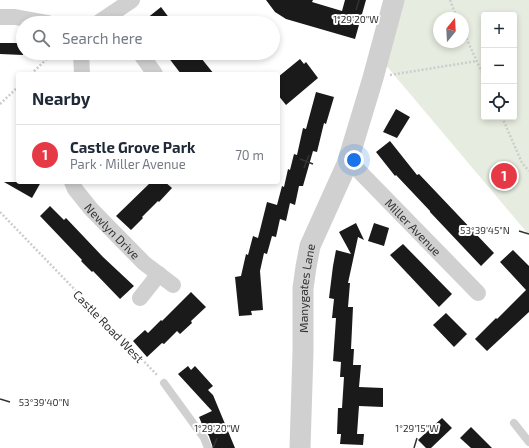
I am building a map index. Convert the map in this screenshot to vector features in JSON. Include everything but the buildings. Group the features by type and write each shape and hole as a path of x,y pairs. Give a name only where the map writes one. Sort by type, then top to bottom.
{"street":[{"path":"118,16 132,0"},
{"name":"Manygates Lane","path":"300,448 303,288 310,246 347,164 373,78 394,0"},
{"path":"0,18 16,18"},
{"path":"81,60 82,72"},
{"path":"145,60 154,72"},
{"name":"Miller Avenue","path":"347,164 358,170 478,293"},
{"name":"Newlyn Drive","path":"73,184 75,189 91,209 144,262 173,286"},
{"path":"140,298 159,274"}],"lane":[{"path":"164,383 204,438 208,448"},
{"path":"514,423 529,442"}],"path":[{"path":"450,0 455,12"},
{"path":"469,44 481,70"},
{"path":"33,72 46,60"},
{"path":"373,78 477,61"},
{"path":"0,104 16,89"},
{"path":"503,120 522,163 529,171"},
{"name":"Castle Road West","path":"0,212 164,383"}],"shaded area":[{"path":"394,0 529,0 529,235 379,57"}],"place":[{"name":"Castle Grove Park","path":"504,176"}]}
